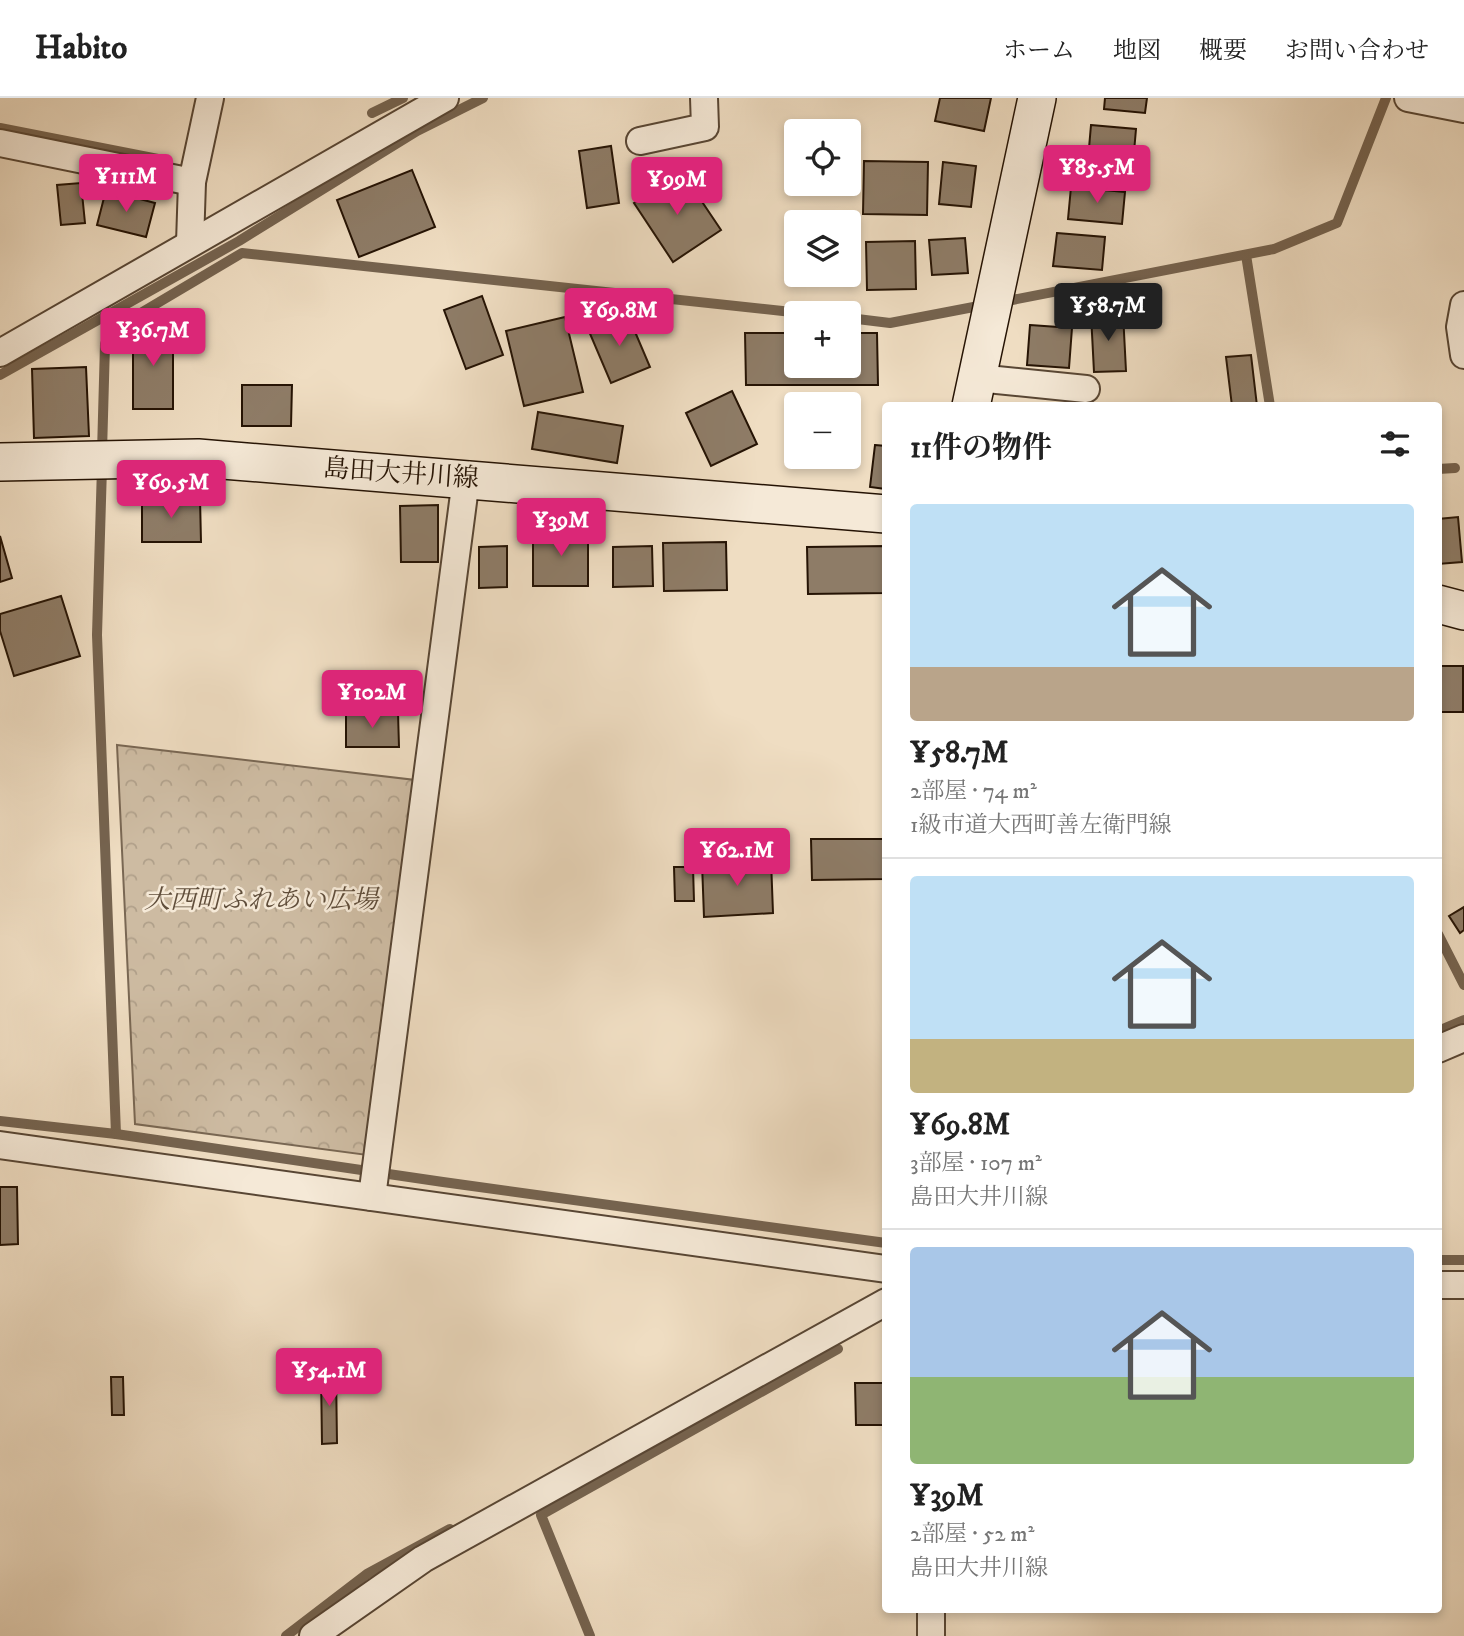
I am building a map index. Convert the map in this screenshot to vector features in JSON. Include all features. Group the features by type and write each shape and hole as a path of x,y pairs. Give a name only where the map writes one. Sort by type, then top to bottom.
{"main road":[{"path":"974,392 1038,98"},
{"name":"島田大井川線","path":"0,462 198,458 882,514"},
{"path":"1442,605 1464,611"}],"street":[{"path":"190,243 192,181 210,98"},
{"path":"0,354 445,98"},
{"path":"640,141 705,127 704,98"},
{"path":"1408,98 1464,108"},
{"path":"0,143 192,181"},
{"path":"1464,305 1460,327 1464,350"},
{"path":"974,392 1086,389"},
{"path":"372,1197 466,479"},
{"path":"1442,1047 1464,1038"},
{"path":"0,1145 882,1268"},
{"path":"1442,1285 1464,1285"},
{"path":"313,1636 423,1559 882,1304"},
{"path":"931,1613 931,1636"}],"green space":[{"name":"大西町ふれあい広場","path":"117,745 415,780 367,1155 135,1124"}],"building":[{"path":"940,98 991,98 984,131 935,121"},
{"path":"1105,98 1147,98 1145,113 1104,109"},
{"path":"1091,125 1136,129 1132,175 1087,171"},
{"path":"611,146 619,203 587,208 579,151"},
{"path":"864,161 928,162 927,215 863,214"},
{"path":"943,162 976,166 971,207 939,204"},
{"path":"412,170 435,227 359,257 337,200"},
{"path":"682,172 721,230 673,262 634,203"},
{"path":"81,183 85,223 61,225 57,185"},
{"path":"1071,187 1125,192 1122,224 1068,219"},
{"path":"106,190 155,203 146,237 97,225"},
{"path":"1057,233 1105,237 1102,270 1053,266"},
{"path":"965,238 968,273 932,275 929,240"},
{"path":"915,241 916,289 867,290 866,242"},
{"path":"482,296 503,355 466,369 444,310"},
{"path":"627,313 650,367 611,383 588,329"},
{"path":"1123,313 1126,371 1094,372 1091,314"},
{"path":"565,317 583,392 524,406 506,331"},
{"path":"1030,325 1072,328 1069,368 1027,365"},
{"path":"133,328 173,328 173,409 133,409"},
{"path":"745,333 784,333 784,378 861,378 861,333 877,333 878,385 746,385"},
{"path":"1251,355 1257,402 1232,402 1226,357"},
{"path":"86,367 89,436 34,438 32,369"},
{"path":"242,385 292,385 291,426 242,426"},
{"path":"732,391 757,444 711,466 686,413"},
{"path":"538,412 623,426 617,463 532,449"},
{"path":"875,445 882,446 882,488 870,487"},
{"path":"200,498 201,542 142,542 142,499"},
{"path":"438,505 438,562 401,562 400,506"},
{"path":"1458,517 1462,562 1442,564 1442,519"},
{"path":"588,530 588,586 533,586 533,531"},
{"path":"0,536 12,578 0,582"},
{"path":"726,542 727,590 664,591 663,543"},
{"path":"507,546 507,587 479,588 479,547"},
{"path":"652,546 653,586 613,587 613,547"},
{"path":"882,546 882,593 808,594 807,547"},
{"path":"61,596 80,656 14,676 0,631 0,614"},
{"path":"1442,666 1463,666 1463,712 1442,712"},
{"path":"398,712 399,747 346,747 346,713"},
{"path":"811,839 882,839 882,879 812,880"},
{"path":"771,860 773,913 704,917 702,863"},
{"path":"674,867 693,867 694,901 675,901"},
{"path":"1464,907 1464,930 1460,933 1449,916"},
{"path":"0,1187 17,1187 18,1244 0,1245"},
{"path":"321,1372 336,1372 337,1443 322,1444"},
{"path":"111,1377 123,1377 124,1415 112,1415"},
{"path":"855,1383 882,1383 882,1425 856,1425"}],"waterway":[{"path":"372,113 403,98"},
{"path":"0,375 239,241 417,131 483,98"},
{"path":"1002,302 1274,249 1337,223 1386,98"},
{"path":"0,128 163,160"},
{"path":"102,452 105,344 134,317 242,253 784,311"},
{"path":"1246,255 1269,402"},
{"path":"861,319 890,323 984,305"},
{"path":"0,1121 116,1134 97,635 102,467"},
{"path":"1442,469 1455,468"},
{"path":"1442,942 1464,985"},
{"path":"1442,1029 1464,1020"},
{"path":"116,1134 882,1242"},
{"path":"1442,1260 1464,1260"},
{"path":"590,1636 541,1515 838,1349"},
{"path":"286,1636 367,1574 450,1529"}]}
